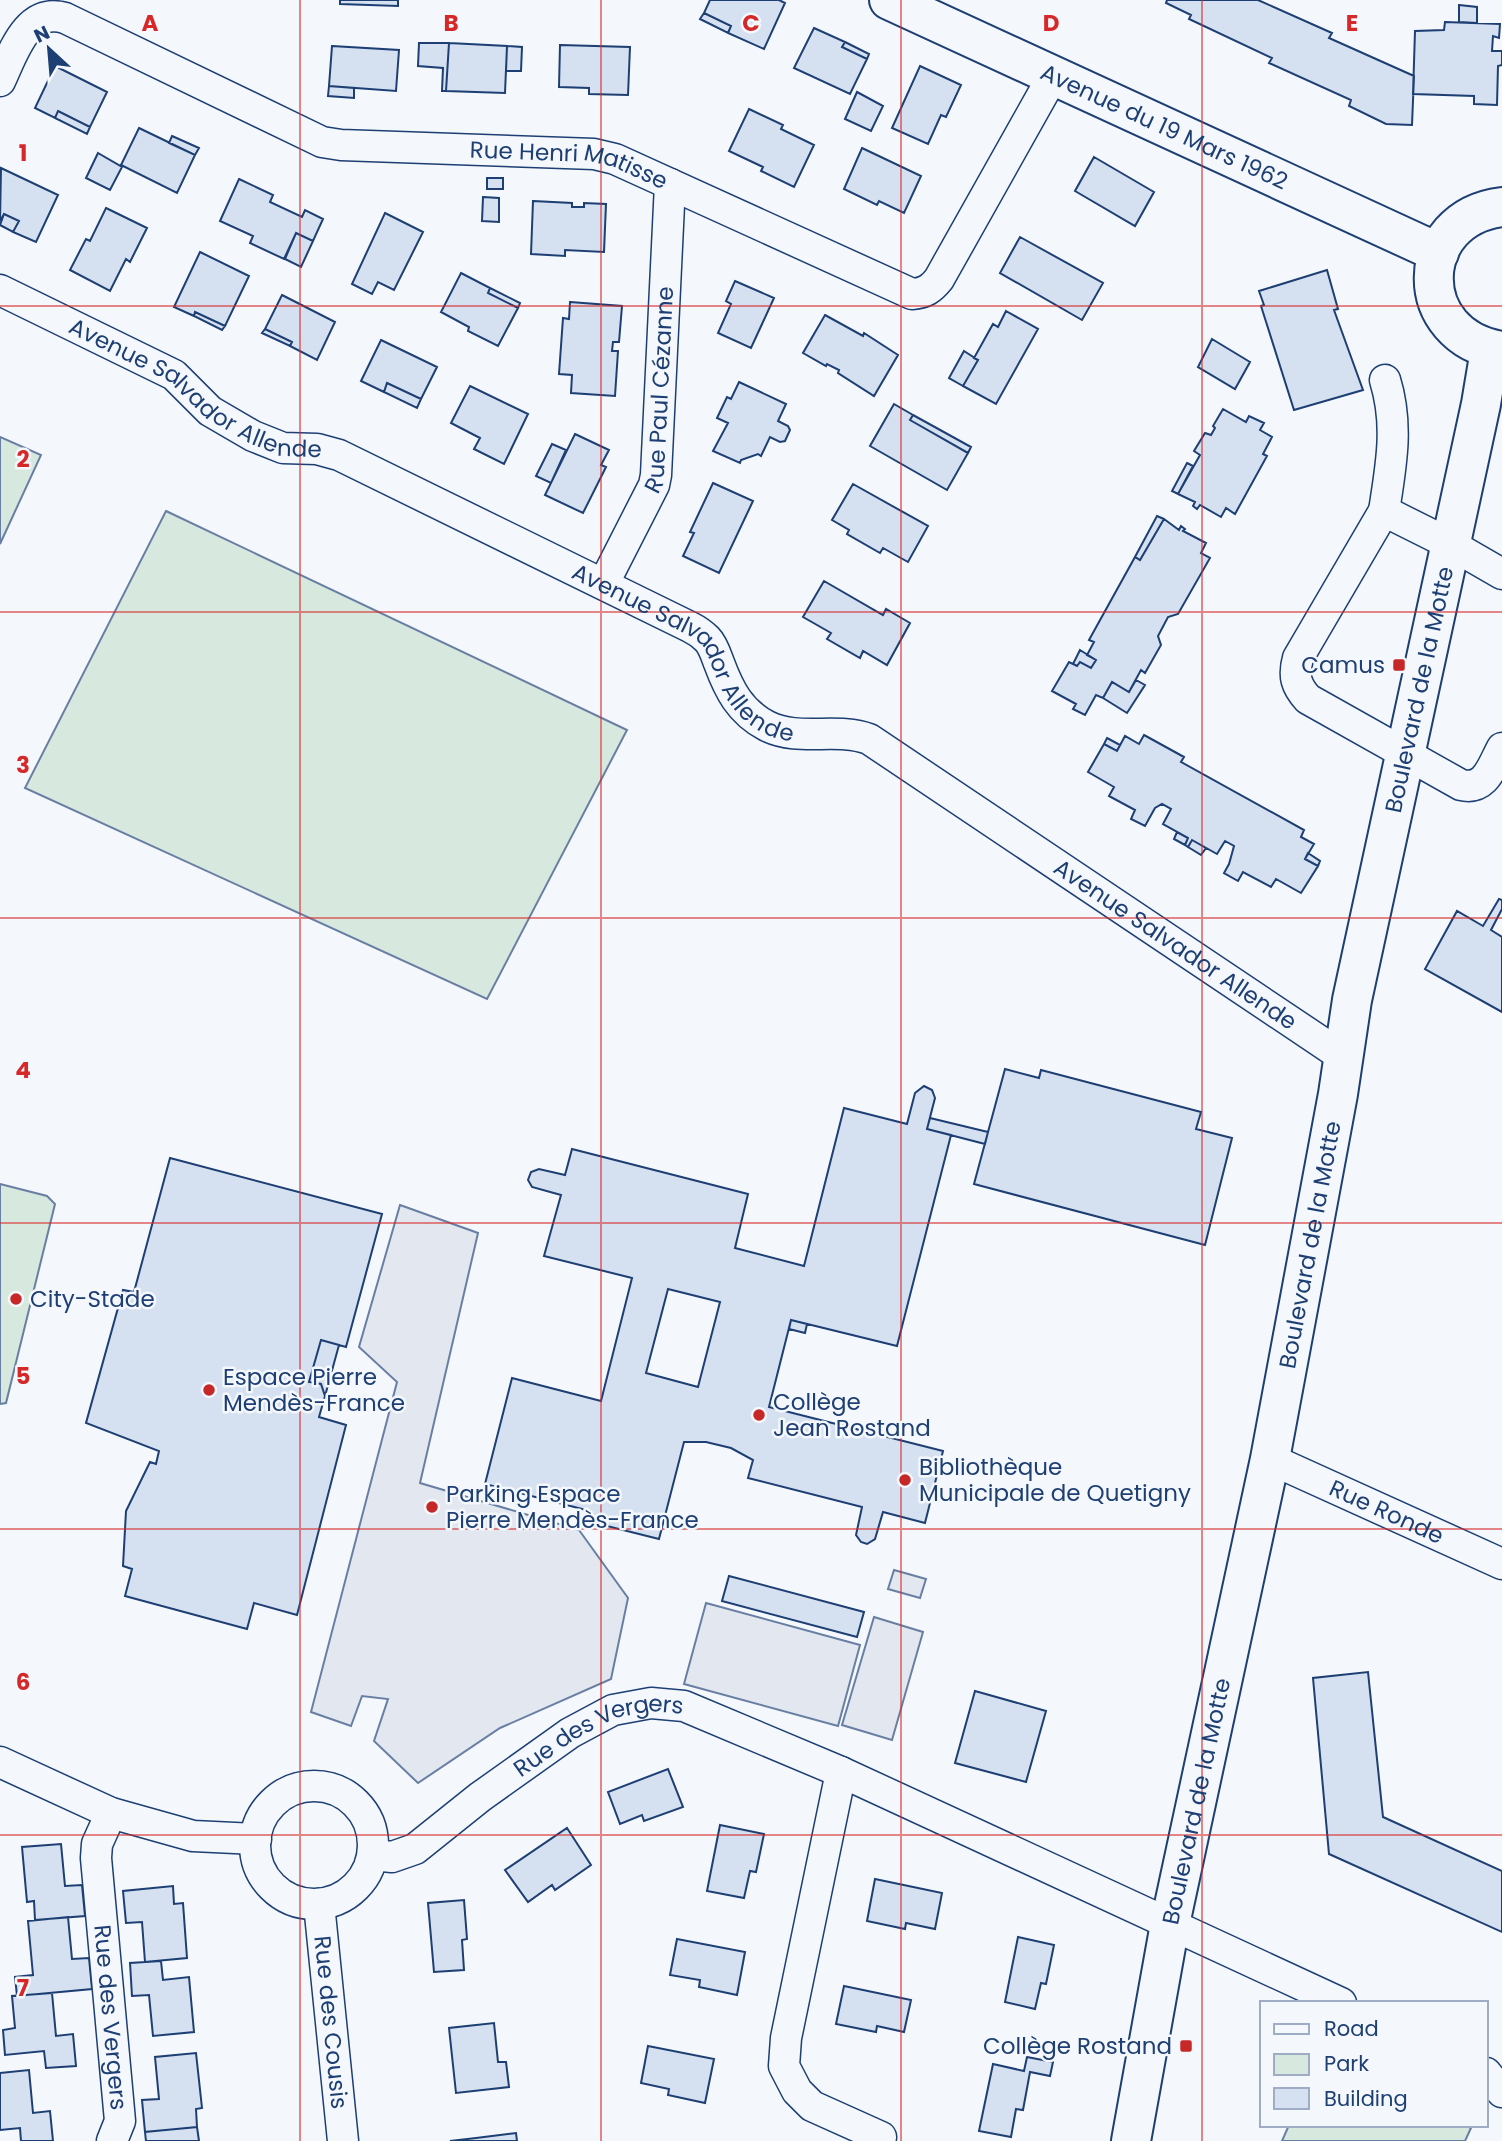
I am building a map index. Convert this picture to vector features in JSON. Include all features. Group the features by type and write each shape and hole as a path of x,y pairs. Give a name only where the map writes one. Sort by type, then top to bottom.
{"street":[{"name":"Avenue du 19 Mars 1962","path":"889,0 1438,253"},
{"name":"Rue Henri Matisse","path":"0,80 31,24 53,14 322,142 341,145 594,154 615,159 912,294 922,293 939,279 1053,76"},
{"name":"Rue Paul Cézanne","path":"604,583 654,485 656,475 670,184"},
{"path":"1496,351 1465,339 1448,323 1437,304 1433,281 1438,253 1446,237 1464,220 1485,209 1502,206"},
{"name":"Avenue Salvador Allende","path":"0,290 174,375 210,411 253,436 283,448 317,449 339,454 604,583 702,635 709,641 736,700 744,710 768,726 784,732 847,734 869,739 1342,1056"},
{"name":"Boulevard de la Motte","path":"1131,2141 1170,1924 1270,1459 1338,1094 1342,1056 1450,544 1481,404 1496,351"},
{"path":"1385,380 1394,414 1394,431 1384,511 1298,658 1294,671 1300,691 1308,699 1461,785 1469,787 1483,782 1502,748"},
{"path":"1384,511 1502,574"},
{"name":"Rue Ronde","path":"1270,1459 1502,1564"},
{"name":"Rue des Vergers","path":"373,1855 392,1857 415,1849 480,1797 559,1741 613,1710 651,1703 684,1706 841,1772 1337,2001"},
{"path":"0,1762 111,1813 193,1836 256,1839"},
{"path":"841,1772 786,2038 784,2066 797,2091 812,2106 881,2137"},
{"path":"318,1784 339,1790 356,1801 368,1818 374,1838 373,1855 365,1876 353,1891 337,1900 319,1904 300,1903 283,1895 268,1883 259,1867 254,1849 256,1830 265,1811 279,1796 298,1787 318,1784"},
{"name":"Rue des Vergers","path":"111,1813 97,1844 96,1858 120,2121 112,2141"},
{"name":"Rue des Cousis","path":"319,1904 343,2141"},
{"path":"1488,2075 1502,2092"}],"green space":[{"path":"0,437 41,455 0,544"},
{"path":"166,511 627,730 487,999 25,788"},
{"name":"City-Stade","path":"0,1184 47,1196 55,1204 6,1403 0,1404"},
{"path":"1288,2127 1471,2128 1465,2141 1282,2141"}],"shaded area":[{"name":"Parking Espace Pierre Mendès-France","path":"400,1205 478,1233 420,1483 579,1530 628,1598 611,1679 500,1728 418,1783 374,1741 388,1699 362,1696 351,1726 311,1712 397,1382 359,1347"},
{"path":"894,1570 926,1579 920,1598 888,1589"},
{"path":"706,1603 860,1645 838,1726 684,1684"},
{"path":"874,1617 923,1632 892,1740 842,1725"}],"building":[{"path":"340,0 398,0 398,6 340,4"},
{"path":"710,0 779,0 785,3 764,49 728,33 731,26 704,13"},
{"path":"1167,0 1258,0 1332,33 1329,38 1414,76 1412,125 1386,124 1349,106 1351,100 1269,63 1272,58 1189,19 1191,15 1166,3"},
{"path":"1459,5 1477,7 1477,23 1459,22"},
{"path":"704,13 731,26 728,33 700,19"},
{"path":"1445,22 1500,24 1499,38 1493,36 1492,51 1502,51 1502,65 1498,66 1497,105 1474,104 1474,96 1413,94 1415,31 1444,30"},
{"path":"814,28 845,42 842,47 867,59 850,94 794,68"},
{"path":"845,42 869,54 867,59 842,47"},
{"path":"419,43 449,43 446,91 442,91 443,68 418,66"},
{"path":"449,43 507,46 505,93 446,91"},
{"path":"560,45 630,47 628,95 589,94 589,88 559,87"},
{"path":"332,46 399,50 396,91 329,86"},
{"path":"507,46 522,47 521,71 506,71"},
{"path":"55,66 107,92 90,127 58,111 55,118 35,108"},
{"path":"920,66 961,85 946,117 941,115 928,144 892,128"},
{"path":"329,86 354,88 354,98 328,96"},
{"path":"857,92 883,106 871,131 845,119"},
{"path":"749,109 783,125 781,129 814,145 794,187 761,171 763,167 729,151"},
{"path":"58,111 90,127 87,134 55,118"},
{"path":"139,128 195,155 177,193 121,165"},
{"path":"172,136 199,148 195,155 169,143"},
{"path":"862,148 921,176 904,213 879,201 877,205 844,189"},
{"path":"98,153 122,167 110,190 86,178"},
{"path":"1094,157 1154,192 1135,226 1075,191"},
{"path":"1,168 58,195 36,242 13,232 19,221 4,214 0,221"},
{"path":"487,178 503,178 503,189 487,189"},
{"path":"239,179 273,195 270,202 302,217 305,210 323,219 313,241 296,233 284,259 250,243 253,236 220,221"},
{"path":"483,197 499,198 499,222 482,221"},
{"path":"533,201 572,203 572,207 584,207 584,203 606,204 604,252 565,250 565,256 531,254"},
{"path":"106,208 147,228 130,262 126,259 110,291 70,270 86,239 90,241"},
{"path":"385,213 423,232 394,290 378,282 372,294 352,284"},
{"path":"4,214 19,221 13,232 0,225"},
{"path":"296,233 313,241 301,267 285,259"},
{"path":"1020,237 1103,283 1082,320 1000,273"},
{"path":"200,252 249,276 225,326 195,312 194,316 174,307"},
{"path":"1327,270 1338,309 1334,310 1363,390 1294,410 1261,306 1264,305 1259,291"},
{"path":"461,273 490,288 488,293 518,308 498,346 468,331 469,327 441,312"},
{"path":"735,281 774,298 751,348 718,333 731,304 726,301"},
{"path":"490,288 520,303 518,308 488,293"},
{"path":"282,295 335,322 317,360 290,346 292,342 265,329"},
{"path":"570,302 622,306 619,342 613,342 612,351 618,351 615,396 571,393 572,375 559,374 563,318 569,319"},
{"path":"1006,311 1038,329 996,404 963,386 978,360 974,358 993,324 998,327"},
{"path":"195,312 225,326 222,330 194,316"},
{"path":"825,315 863,336 864,333 898,355 874,396 838,373 839,370 803,353"},
{"path":"265,329 292,342 290,346 262,333"},
{"path":"1212,339 1250,362 1235,389 1198,367"},
{"path":"381,340 437,367 421,399 387,383 384,392 361,381"},
{"path":"964,351 978,360 963,386 949,378"},
{"path":"739,382 786,404 778,421 790,430 785,441 780,442 770,437 761,456 758,454 741,460 740,463 713,451 728,423 717,418 727,397 731,399"},
{"path":"387,383 421,399 417,408 384,392"},
{"path":"470,386 528,414 504,464 474,449 480,438 451,423"},
{"path":"894,404 913,415 910,420 968,453 947,490 870,446"},
{"path":"1223,409 1246,422 1249,416 1264,423 1260,430 1272,437 1263,454 1267,456 1235,514 1226,508 1221,517 1200,505 1197,509 1193,506 1195,502 1178,494 1200,455 1194,451 1205,433 1211,435"},
{"path":"913,415 971,447 968,453 910,420"},
{"path":"575,434 609,450 601,465 606,467 583,513 545,495"},
{"path":"552,444 566,450 551,483 536,476"},
{"path":"1187,463 1193,466 1178,494 1172,491"},
{"path":"713,483 753,501 719,573 683,556 694,533 690,532"},
{"path":"853,484 928,526 908,562 883,548 880,553 847,534 849,530 832,520"},
{"path":"1157,516 1164,519 1140,560 1135,557"},
{"path":"1164,519 1179,530 1181,526 1185,529 1183,531 1206,543 1201,553 1210,558 1178,614 1168,617 1158,636 1161,645 1145,673 1141,670 1129,692 1112,682 1103,698 1096,695 1085,715 1073,709 1076,704 1052,691 1069,662 1077,666 1080,662 1091,668 1096,660 1087,655 1094,642 1089,640 1135,557 1140,560"},
{"path":"824,581 883,615 886,609 910,623 887,665 863,651 860,658 827,639 831,633 803,617"},
{"path":"1080,650 1096,660 1091,668 1080,662 1077,666 1073,664"},
{"path":"1136,680 1145,685 1127,713 1103,698 1112,682 1129,692"},
{"path":"1144,735 1184,757 1181,762 1304,830 1301,837 1314,844 1305,859 1318,866 1301,893 1276,879 1271,887 1243,872 1238,881 1224,873 1234,846 1225,841 1217,854 1192,840 1188,847 1185,845 1188,838 1163,824 1171,809 1162,804 1155,808 1145,826 1131,819 1135,810 1109,796 1114,787 1088,772 1104,744 1117,751 1125,736 1139,744"},
{"path":"1107,738 1120,745 1117,751 1104,744"},
{"path":"1177,832 1188,838 1185,845 1174,839"},
{"path":"1192,840 1206,848 1201,855 1188,847"},
{"path":"1308,853 1320,861 1318,866 1305,859"},
{"path":"1499,899 1502,900 1502,909 1491,930 1502,937 1502,1012 1425,969 1457,911 1483,926"},
{"path":"1005,1069 1039,1078 1041,1070 1201,1112 1196,1129 1232,1138 1205,1245 974,1184"},
{"path":"924,1086 932,1090 935,1098 927,1129 951,1135 897,1346 791,1320 769,1407 943,1451 925,1523 883,1512 875,1539 867,1544 861,1542 856,1535 862,1507 748,1478 753,1460 731,1448 706,1442 684,1442 659,1539 587,1521 590,1511 485,1484 512,1378 601,1401 632,1278 544,1256 561,1195 532,1187 528,1180 531,1172 539,1169 565,1175 572,1149 748,1194 735,1248 804,1266 844,1108 907,1124 915,1093","holes":["668,1289 720,1302 698,1387 646,1373"]},
{"path":"930,1118 988,1132 985,1144 927,1129"},
{"name":"Espace Pierre Mendès-France","path":"170,1158 382,1214 346,1347 321,1340 309,1382 321,1384 325,1396 319,1417 346,1425 297,1615 254,1603 247,1629 125,1596 132,1569 123,1566 126,1511 150,1462 156,1464 159,1451 86,1423 123,1290 134,1292"},
{"path":"791,1320 807,1324 805,1333 789,1329"},
{"path":"321,1340 339,1345 325,1396 321,1384 309,1382"},
{"path":"729,1576 864,1612 857,1637 722,1601"},
{"path":"1368,1672 1383,1817 1502,1871 1502,1932 1329,1854 1313,1678"},
{"path":"975,1691 1046,1711 1026,1782 955,1763"},
{"path":"668,1769 683,1807 644,1821 642,1815 620,1824 608,1792"},
{"path":"720,1825 764,1834 756,1872 750,1871 744,1898 707,1891"},
{"path":"567,1828 591,1865 555,1890 552,1885 528,1902 505,1870"},
{"path":"61,1844 65,1886 82,1885 85,1916 35,1920 34,1901 27,1902 22,1847"},
{"path":"875,1879 942,1893 935,1929 906,1923 905,1929 867,1921"},
{"path":"173,1886 174,1904 183,1903 187,1958 145,1962 142,1922 126,1923 123,1891"},
{"path":"464,1900 467,1939 462,1940 464,1970 434,1972 428,1903"},
{"path":"68,1917 72,1959 89,1958 92,1989 17,1996 15,1977 33,1975 28,1921"},
{"path":"1018,1937 1054,1945 1046,1984 1041,1983 1035,2009 1005,2002"},
{"path":"677,1939 745,1952 737,1995 699,1987 700,1980 670,1975"},
{"path":"161,1961 163,1980 189,1977 194,2032 153,2036 149,1995 132,1996 130,1963"},
{"path":"844,1986 911,2000 904,2032 877,2026 876,2032 836,2024"},
{"path":"52,1993 56,2036 73,2034 76,2066 46,2068 44,2051 5,2055 3,2030 15,2028 12,1996"},
{"path":"494,2023 498,2062 506,2062 509,2087 456,2093 449,2028"},
{"path":"648,2046 714,2059 705,2103 668,2095 669,2089 641,2083"},
{"path":"196,2053 202,2108 196,2109 197,2127 145,2132 142,2100 159,2099 155,2057"},
{"path":"1027,2057 1053,2062 1050,2076 1030,2072 1023,2110 1016,2109 1011,2137 979,2131 993,2064 1024,2071"},
{"path":"29,2070 33,2113 50,2111 53,2141 21,2141 20,2128 0,2130 0,2073"},
{"path":"197,2127 199,2141 146,2141 145,2132"},
{"path":"516,2133 517,2141 450,2141 476,2138"}],"place":[{"name":"Camus","path":"1399,665"},
{"name":"City-Stade","path":"16,1299"},
{"name":"Espace Pierre Mendès-France","path":"209,1390"},
{"name":"Collège Jean Rostand","path":"759,1415"},
{"name":"Bibliothèque Municipale de Quetigny","path":"905,1480"},
{"name":"Parking Espace Pierre Mendès-France","path":"432,1507"},
{"name":"Collège Rostand","path":"1186,2046"}]}
